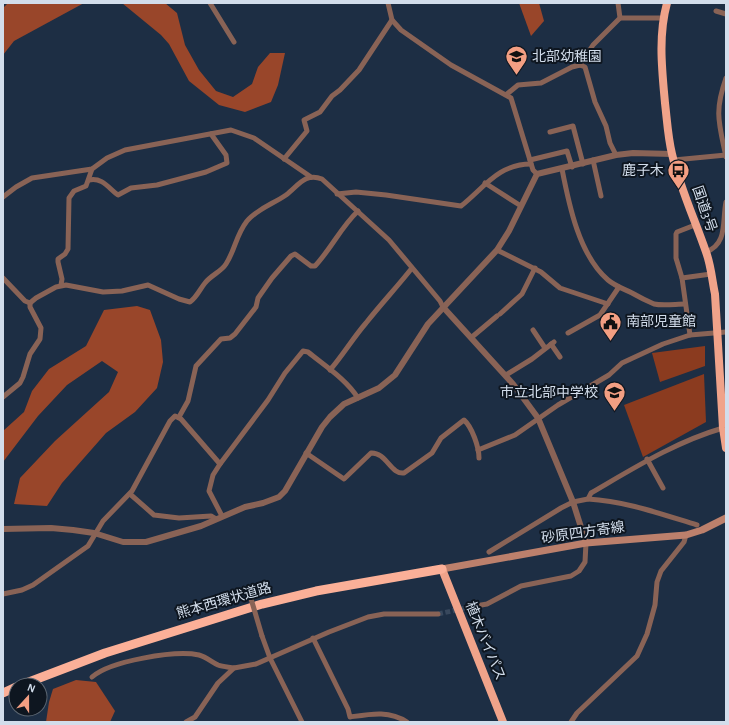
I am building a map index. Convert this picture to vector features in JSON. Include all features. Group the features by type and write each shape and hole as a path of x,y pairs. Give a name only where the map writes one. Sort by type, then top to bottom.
{"highway":[{"name":"国道3号","path":"667,3 664,18 662,64 673,157 695,225 706,252 712,274 717,332 722,428 726,448"},
{"name":"熊本西環状道路","path":"42,677 105,653 262,604 316,591 442,569"},
{"name":"植木バイパス","path":"442,569 503,722"}],"main road":[{"name":"砂原四方寄線","path":"442,569 586,543 686,535 702,530 726,518"}],"street":[{"path":"210,3 234,42"},
{"path":"388,3 392,20 400,30 451,65 507,94 514,105 530,162 537,174"},
{"path":"618,3 620,18"},
{"path":"716,11 726,14"},
{"path":"580,65 593,45 620,18 664,18"},
{"path":"284,159 308,131 304,120 320,112 332,96 340,90 359,70 392,20"},
{"path":"507,94 518,85 541,83 572,67 580,65 586,68 594,102 606,126 610,143 616,155"},
{"path":"537,174 633,152 673,157 726,156 718,110 719,100 726,78"},
{"path":"550,132 573,126 583,164"},
{"path":"3,197 16,187 32,178 92,169 107,158 125,150 231,130 238,131 254,138 311,177 322,179 389,240 440,301 443,307 506,375 524,397 538,418 573,502 586,543 585,562 579,571 570,576 521,586 487,604 470,608"},
{"path":"89,180 92,179 108,185 118,195 131,188 158,185 206,172 227,163 226,156 210,134"},
{"path":"337,194 356,192 461,206 485,183 519,164 567,152 572,167"},
{"path":"593,160 602,196"},
{"path":"61,285 62,279 58,259 65,254 68,249 69,198 74,190 86,186 92,169"},
{"path":"562,169 570,206 589,257 609,281 656,304 685,304"},
{"path":"3,529 51,528 94,533 123,542 141,543 201,526 245,507 263,503 279,497 285,491 306,453 330,416 344,404 379,388 395,375 428,324 497,250 537,174"},
{"path":"30,303 36,298 61,285 103,292 122,291 148,284 184,301 190,302 197,295 206,281 225,266 238,233 249,219 286,195 304,180 311,177"},
{"path":"485,183 521,206"},
{"path":"706,252 718,245 722,240 726,202"},
{"path":"179,417 188,401 196,366 222,339 230,338 235,334 256,308 259,297 280,268 295,254 311,266 315,266 327,253 350,218 358,211"},
{"path":"690,335 682,278 676,258 676,234 677,232 695,225"},
{"path":"497,250 535,268 560,288 608,304"},
{"path":"330,370 341,358 346,348 365,324 412,268"},
{"path":"472,338 522,294 535,268"},
{"path":"682,278 712,274"},
{"path":"3,278 25,301 30,303"},
{"path":"568,334 600,315 619,287"},
{"path":"3,397 20,383 30,354 40,339 41,328 30,307 30,303"},
{"path":"534,330 545,348"},
{"path":"478,450 516,435 538,418 609,375 622,363 663,344 690,335 726,332"},
{"path":"506,375 532,359 552,343 560,357"},
{"path":"219,518 209,491 211,480 220,464 302,352 308,352 330,370 354,391 358,398"},
{"path":"3,594 22,590 33,585 88,546 94,533 108,516 130,494 170,421 175,416 179,417"},
{"path":"179,417 220,464"},
{"path":"306,453 344,479 371,453 375,453 383,458 397,472 404,473 432,453 440,438 464,420 470,428 478,450 478,458"},
{"path":"588,500 591,492 647,459 699,435 722,428"},
{"path":"647,459 663,488"},
{"path":"130,494 154,515 172,518 211,516 219,518"},
{"path":"489,552 534,523 573,502 588,500 602,500 644,509 697,525"},
{"path":"571,722 577,713 637,656 647,634 655,605 656,582 660,571 684,542 686,535"},
{"path":"249,592 270,658 302,722"},
{"path":"92,676 109,666 133,661 188,655 198,655 220,666 234,668 256,664 350,623 379,615 438,614"},
{"path":"313,638 348,709 350,717 382,713 398,716 407,722"},
{"path":"186,722 194,717 218,683 234,668"}],"shaded area":[{"path":"8,3 84,3 14,41 3,55 3,8"},
{"path":"122,3 165,3 177,13 185,45 199,70 216,91 233,97 252,84 258,67 270,53 285,53 278,85 271,102 245,112 219,105 189,81 169,44 161,35"},
{"path":"519,3 539,3 544,21 531,36"},
{"path":"137,306 150,310 161,340 163,362 157,388 135,412 106,433 62,483 47,506 14,504 20,478 55,441 109,392 118,372 102,361 67,385 38,416 3,462 3,431 24,412 32,391 49,369 86,346 104,310"},
{"path":"705,346 705,366 660,382 652,353"},
{"path":"704,374 706,422 643,457 624,405"},
{"path":"76,680 96,682 115,711 110,722 46,722 48,717 49,702 53,689"}],"tunnel":[{"path":"438,614 470,607"}],"place":[{"name":"北部幼稚園","path":"517,76"},
{"name":"鹿子木","path":"679,190"},
{"name":"南部児童館","path":"611,342"},
{"name":"市立北部中学校","path":"614,412"}]}
